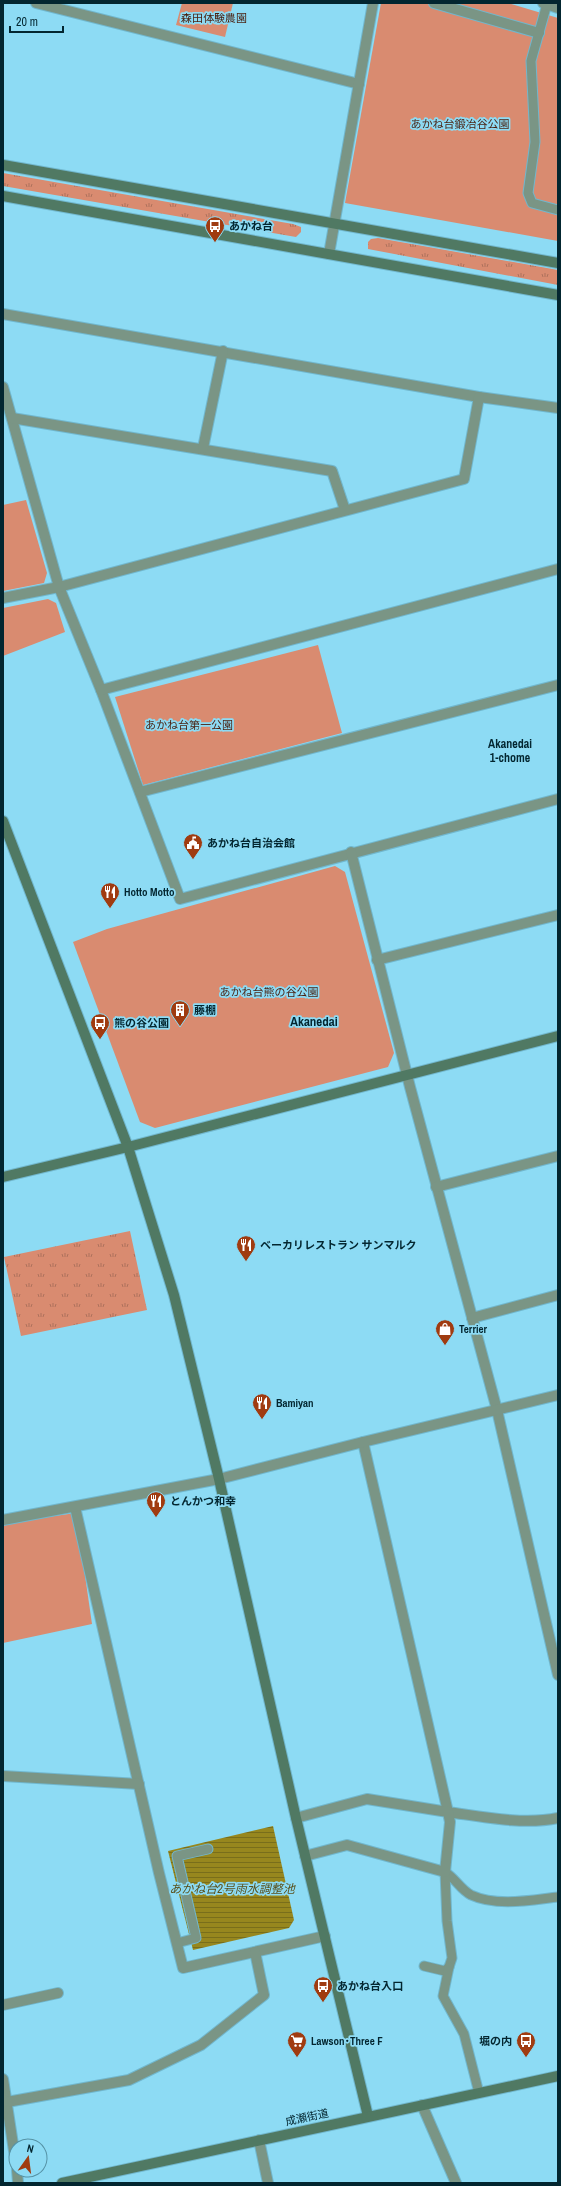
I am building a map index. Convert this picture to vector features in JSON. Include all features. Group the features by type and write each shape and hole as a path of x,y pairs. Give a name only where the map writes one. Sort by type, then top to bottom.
{"street":[{"path":"36,3 359,84"},
{"path":"329,254 373,3"},
{"path":"434,3 539,33"},
{"path":"545,4 558,8"},
{"path":"3,165 558,263"},
{"path":"3,196 558,295"},
{"path":"3,314 223,351 479,397 558,408"},
{"path":"203,448 223,351"},
{"path":"3,387 59,587 101,690 180,899 351,852 558,799"},
{"path":"3,598 59,587 464,479 479,397"},
{"path":"12,418 203,448 332,471 346,510"},
{"path":"101,690 558,569"},
{"path":"140,792 558,685"},
{"path":"3,821 128,1147 174,1295 219,1479 296,1818 368,2116"},
{"path":"351,852 377,960 436,1187 497,1410 558,1675"},
{"path":"377,960 558,915"},
{"path":"3,1177 128,1147 558,1036"},
{"path":"436,1187 558,1156"},
{"path":"472,1318 558,1295"},
{"path":"3,1520 219,1479 558,1395"},
{"path":"305,1856 347,1845 445,1872 450,1822 364,1442"},
{"path":"75,1507 159,1874 183,1968 325,1936"},
{"path":"3,1776 139,1784"},
{"path":"296,1818 366,1800 499,1819 546,1820 558,1818"},
{"path":"5,2103 129,2080 200,2045 264,1995 255,1952"},
{"path":"3,2005 58,1993"},
{"name":"成瀬街道","path":"62,2183 558,2076"},
{"path":"3,2078 5,2103 11,2138"},
{"path":"422,2105 456,2183"},
{"path":"260,2140 268,2183"}],"lane":[{"path":"545,4 531,61 535,142 528,193 532,203 558,210"},
{"path":"177,1943 196,1938 177,1856 208,1849"},
{"path":"445,1872 471,1895 495,1900 514,1901 558,1897"},
{"path":"445,1872 446,1921 452,1958 443,1996 464,2034 479,2093"},
{"path":"424,1966 444,1971 449,1967"}],"green space":[{"name":"森田体験農園","path":"182,3 233,3 225,37 176,25"},
{"name":"あかね台鍛冶谷公園","path":"381,3 508,3 558,18 558,241 345,203"},
{"path":"3,173 293,224 301,227 301,232 296,237 3,186"},
{"path":"378,238 558,270 558,285 368,249 368,242 371,239"},
{"path":"26,500 47,573 44,583 3,591 3,505"},
{"path":"48,599 56,603 65,632 3,656 3,608"},
{"name":"あかね台第一公園","path":"318,645 342,733 143,785 115,697"},
{"name":"あかね台熊の谷公園","path":"335,866 345,872 394,1053 388,1067 155,1128 140,1122 73,942 107,929"},
{"path":"130,1231 147,1310 21,1336 4,1257"},
{"path":"76,1513 92,1624 3,1643 3,1523"}],"water":[{"name":"あかね台2号雨水調整池","path":"273,1826 294,1920 289,1928 193,1950 168,1851"}],"place":[{"name":"あかね台","path":"215,243"},
{"name":"あかね台自治会館","path":"193,860"},
{"name":"Hotto Motto","path":"110,909"},
{"name":"藤棚","path":"180,1027"},
{"name":"熊の谷公園","path":"100,1040"},
{"name":"ベーカリレストラン サンマルク","path":"246,1262"},
{"name":"Terrier","path":"445,1346"},
{"name":"Bamiyan","path":"262,1420"},
{"name":"とんかつ和幸","path":"156,1518"},
{"name":"あかね台入口","path":"323,2003"},
{"name":"Lawson･Three F","path":"297,2058"},
{"name":"堀の内","path":"526,2058"}],"district":[{"name":"Akanedai 1-chome","path":"510,751"},
{"name":"Akanedai","path":"314,1021"}]}
